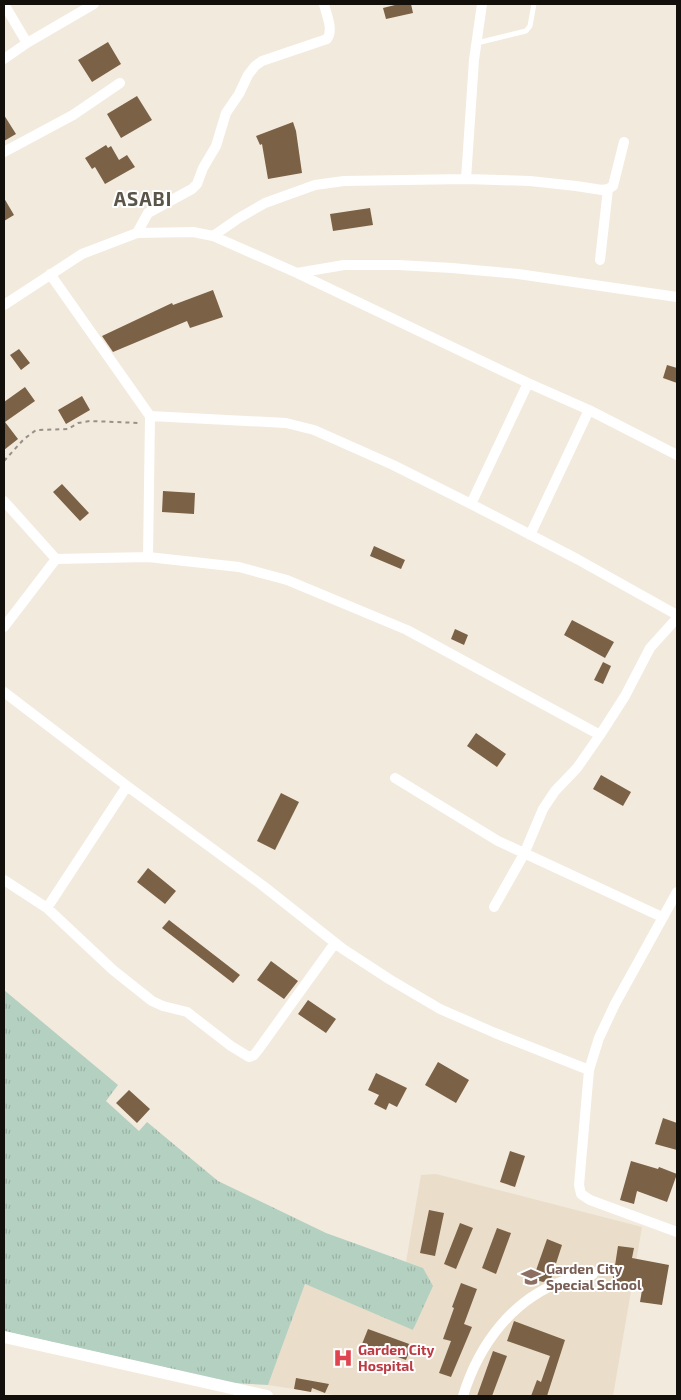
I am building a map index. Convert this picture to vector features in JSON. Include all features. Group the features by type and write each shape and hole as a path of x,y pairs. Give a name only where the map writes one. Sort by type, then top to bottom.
{"street":[{"path":"4,4 27,43"},
{"path":"4,59 27,43 94,4"},
{"path":"137,233 148,214 192,189 197,184 216,146 226,113 255,66 262,61 330,37 324,4"},
{"path":"466,179 476,43 482,4"},
{"path":"4,152 73,115 120,82"},
{"path":"213,236 265,203 314,184 344,180 466,179 530,181 602,190 608,189 613,186 624,142"},
{"path":"600,260 608,189"},
{"path":"4,305 82,254 137,233 193,232 213,236 297,273 589,410 677,455"},
{"path":"297,273 344,265 452,268 518,274 677,297"},
{"path":"50,274 150,420 148,557"},
{"path":"471,504 528,383"},
{"path":"530,535 589,410"},
{"path":"150,420 299,425 393,465 471,504 677,616 650,648 625,696 600,735 577,768 555,791 543,809 524,854 494,907"},
{"path":"4,501 56,559 148,557 239,567 287,580 407,630 600,735"},
{"path":"4,627 56,559"},
{"path":"4,692 127,786 262,885 335,943 389,979 440,1009 589,1070"},
{"path":"395,778 498,841 662,918"},
{"path":"47,908 127,786"},
{"path":"4,880 47,908 113,970 146,997 163,1006 187,1012 231,1046 249,1057 258,1050 335,943"},
{"path":"676,895 615,1004 599,1038 589,1070 579,1185 581,1194 590,1200 677,1232"},
{"path":"463,1396 470,1373 484,1347 504,1322 526,1301 546,1289 567,1280 592,1274"},
{"path":"4,1337 267,1396"}],"lane":[{"path":"476,43 526,31 530,26 534,4"}],"path":[{"path":"4,460 24,439 36,430 68,429 78,423 90,421 150,420"}],"shaded area":[{"name":"Garden City Special School","path":"436,1174 642,1227 613,1396 340,1396 268,1385 305,1284 414,1330 423,1268 406,1262 421,1175"}],"green space":[{"path":"4,990 118,1085 106,1101 139,1131 147,1122 218,1181 326,1233 423,1268 433,1286 413,1330 305,1284 268,1385 232,1383 4,1331"}],"building":[{"path":"399,4 411,4 413,13 386,19 383,8"},
{"path":"108,42 121,64 92,82 78,60"},
{"path":"137,96 152,120 121,138 107,114"},
{"path":"4,115 16,134 4,141"},
{"path":"293,122 302,173 268,179 262,144 260,145 256,136"},
{"path":"106,145 108,148 111,146 119,160 127,155 135,167 105,184 95,167 92,169 85,158"},
{"path":"4,198 14,215 4,221"},
{"path":"370,208 373,225 333,231 330,214"},
{"path":"213,290 223,317 190,328 187,321 113,352 102,336 172,303 173,305"},
{"path":"19,349 30,363 21,370 10,355"},
{"path":"667,365 677,368 677,383 663,378"},
{"path":"25,387 35,401 5,422 18,439 4,450 4,402"},
{"path":"82,396 90,410 66,424 58,410"},
{"path":"62,484 89,513 80,521 53,492"},
{"path":"163,491 195,493 194,514 162,512"},
{"path":"374,546 405,560 401,569 370,556"},
{"path":"572,620 614,642 605,658 564,635"},
{"path":"455,629 468,635 464,645 451,639"},
{"path":"603,662 611,666 603,684 594,680"},
{"path":"476,733 506,754 497,767 467,746"},
{"path":"601,775 631,792 623,806 593,789"},
{"path":"281,793 299,802 275,850 257,841"},
{"path":"148,868 176,891 165,904 137,882"},
{"path":"169,920 240,975 233,983 162,928"},
{"path":"271,961 298,981 284,999 257,980"},
{"path":"308,1000 336,1019 326,1033 298,1014"},
{"path":"438,1062 469,1080 456,1103 425,1085"},
{"path":"376,1073 407,1088 397,1107 389,1103 386,1110 374,1104 379,1095 368,1090"},
{"path":"129,1090 150,1109 137,1123 116,1103"},
{"path":"663,1118 677,1123 677,1150 655,1144"},
{"path":"510,1151 525,1156 515,1187 500,1182"},
{"path":"631,1161 658,1169 659,1167 677,1174 667,1202 637,1191 634,1204 620,1200"},
{"path":"429,1210 444,1213 435,1256 420,1253"},
{"path":"460,1223 473,1228 456,1269 444,1264"},
{"path":"497,1228 511,1233 496,1274 482,1268"},
{"path":"547,1239 562,1245 551,1279 543,1282 533,1279"},
{"path":"618,1246 634,1248 632,1258 669,1265 662,1305 640,1302 642,1290 612,1285"},
{"path":"461,1283 477,1289 464,1324 472,1327 451,1377 439,1373 451,1341 443,1339"},
{"path":"514,1321 565,1340 547,1396 531,1396 537,1380 541,1382 550,1356 507,1341"},
{"path":"368,1329 412,1345 406,1360 362,1344"},
{"path":"493,1351 507,1356 492,1396 477,1396"},
{"path":"296,1378 329,1384 325,1393 312,1388 311,1392 294,1389"}],"place":[{"name":"Garden City Special School","path":"531,1277"},
{"name":"Garden City Hospital","path":"343,1358"}],"district":[{"name":"ASABI","path":"143,199"}]}
